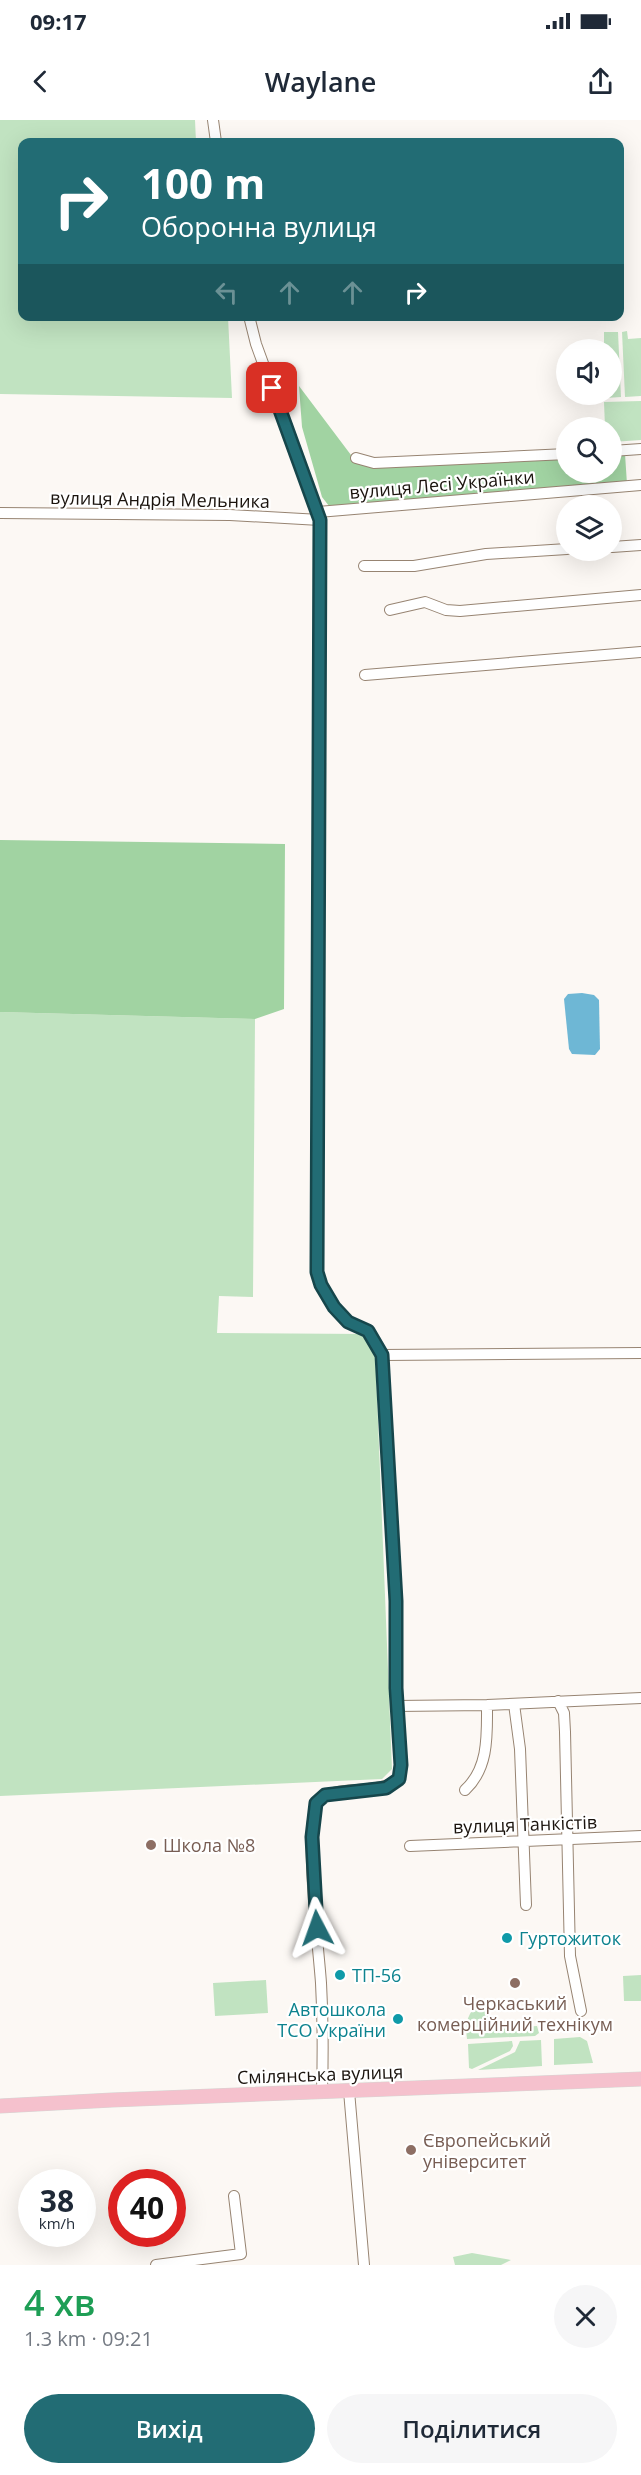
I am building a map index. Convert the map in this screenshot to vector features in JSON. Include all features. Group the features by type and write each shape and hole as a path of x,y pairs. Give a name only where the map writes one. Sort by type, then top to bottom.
{"main road":[{"name":"Смілянська вулиця","path":"0,2106 122,2099 641,2079"}],"street":[{"path":"213,120 215,138"},
{"path":"250,321 256,344 319,516 317,1272 321,1285 334,1307 348,1322 368,1331 382,1355 396,1601 396,1706 401,1765 399,1779 386,1788 325,1795 316,1803 314,1811 312,1837 321,1985 322,2092"},
{"path":"622,450 641,449"},
{"name":"вулиця Лесі Українки","path":"356,458 375,463 556,455"},
{"name":"вулиця Лесі Українки","path":"319,516 641,485"},
{"name":"вулиця Андрія Мельника","path":"0,513 319,516"},
{"path":"622,546 641,545"},
{"path":"364,566 414,566 486,554 556,550"},
{"path":"390,610 422,602 450,611 460,611 641,595"},
{"path":"364,675 641,652"},
{"path":"382,1355 641,1353"},
{"path":"396,1706 488,1706 641,1698"},
{"path":"558,1701 564,1713 569,1839 570,1956 581,2011"},
{"path":"514,1704 520,1749 526,1905"},
{"path":"465,1790 478,1776 485,1754 488,1706"},
{"name":"вулиця Танкістів","path":"410,1846 641,1836"},
{"path":"349,2091 364,2265"},
{"path":"156,2265 241,2254 234,2196"}],"green space":[{"path":"0,120 195,120 196,138 18,138 18,321 228,321 232,398 0,394"},
{"path":"627,331 628,339 641,338 641,396 625,397 622,332"},
{"path":"604,332 618,332 618,339 604,339"},
{"path":"299,386 354,459 556,457 556,483 622,483 622,454 625,454 627,484 329,506 322,497 302,427"},
{"path":"641,401 641,440 622,441 622,417 605,417 604,405 622,405 622,402"},
{"path":"0,840 285,844 284,1009 255,1019 0,1012"},
{"path":"0,1012 255,1019 253,1297 219,1296 217,1333 365,1334 375,1347 392,1769 382,1779 0,1796"},
{"path":"641,1975 641,2001 624,2001 623,1976"},
{"path":"266,1980 268,2013 215,2016 213,1983"},
{"path":"488,2005 488,2021 492,2029 537,2026 539,2033 535,2036 467,2039 468,2018 477,2006"},
{"path":"580,2037 587,2041 593,2063 554,2065 554,2039"},
{"path":"541,2040 542,2066 478,2070 515,2052 520,2041"},
{"path":"512,2041 513,2046 510,2051 472,2069 469,2068 468,2044"},
{"path":"472,2253 511,2260 501,2265 455,2265 453,2257"}],"water":[{"path":"568,994 594,995 599,1000 600,1049 595,1055 572,1054 569,1049 564,999"}],"place":[{"name":"Школа №8","path":"151,1845"},
{"name":"Гуртожиток","path":"507,1938"},
{"name":"ТП-56","path":"340,1975"},
{"name":"Черкаський комерційний технікум","path":"515,1983"},
{"name":"Автошкола ТСО України","path":"398,2019"},
{"name":"Європейський університет","path":"411,2150"}],"route":[{"path":"272,388 320,520 317,1272 326,1297 348,1322 368,1331 382,1355 395,1590 396,1706 401,1765 399,1779 386,1788 325,1795 316,1803 312,1837 317,1928"}]}
